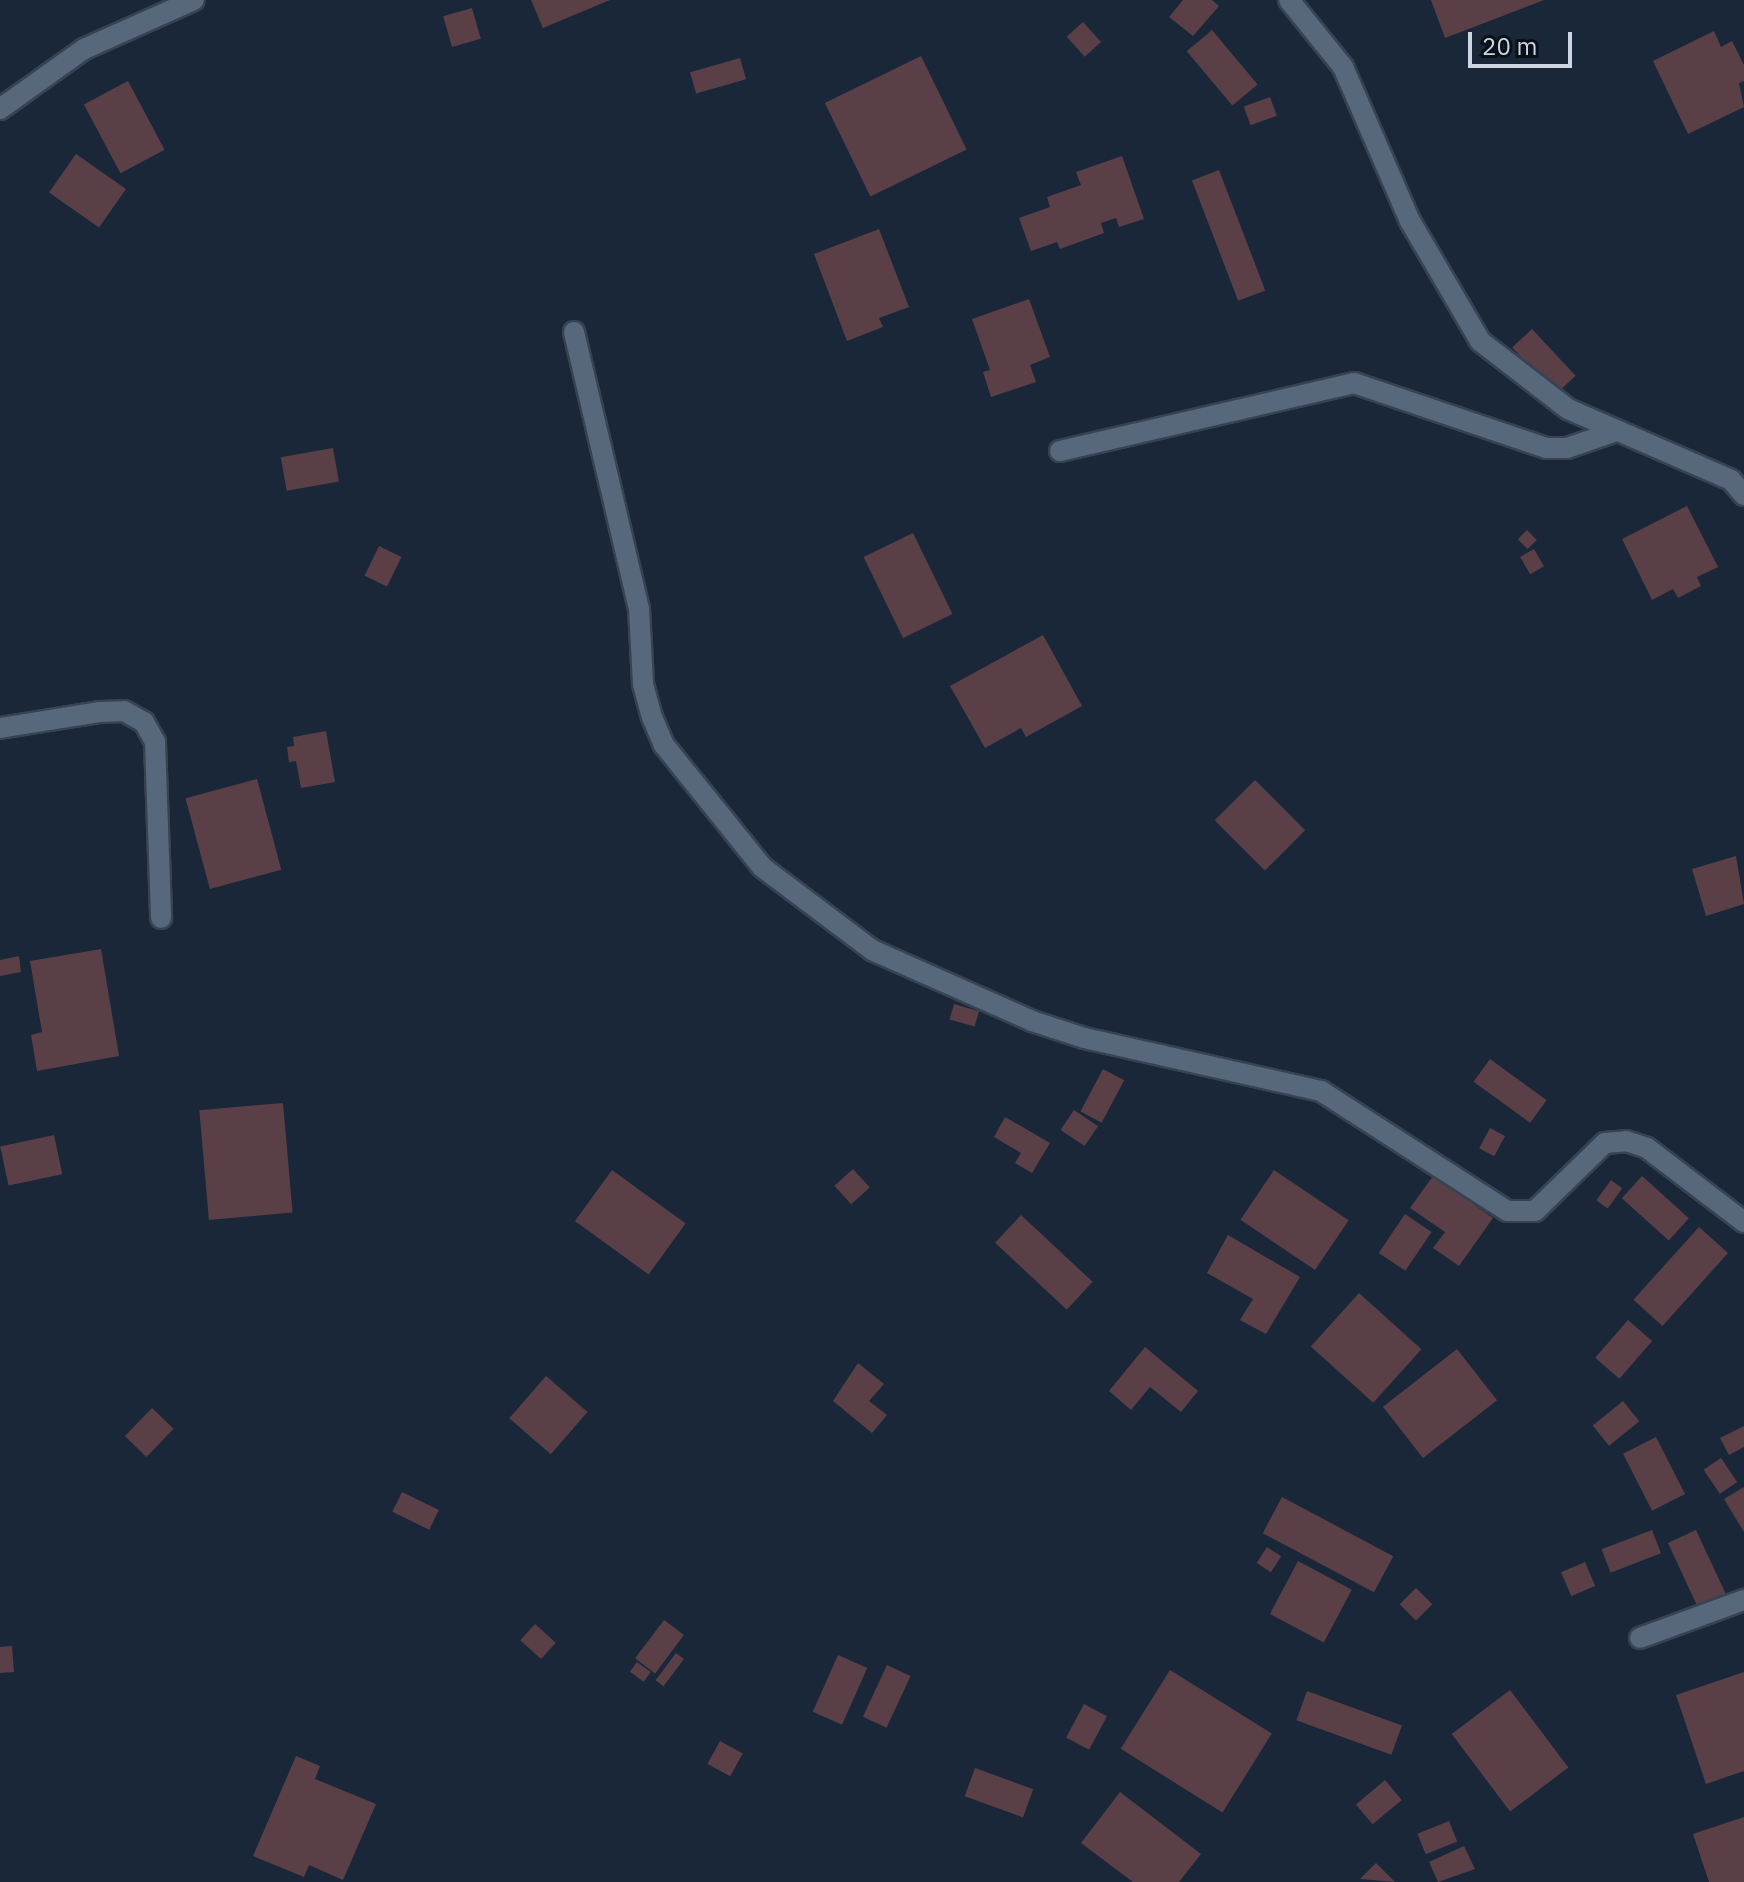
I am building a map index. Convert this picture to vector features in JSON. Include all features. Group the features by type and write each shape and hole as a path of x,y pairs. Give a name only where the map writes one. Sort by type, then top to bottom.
{"street":[{"path":"0,109 84,49 194,0"},
{"path":"1289,0 1343,67 1410,221 1480,341 1568,409 1614,432 1731,480 1744,495"},
{"path":"574,332 639,609 643,684 652,717 664,745 762,867 872,950 1032,1021 1084,1038 1321,1091 1507,1211 1535,1211 1605,1143 1626,1141 1647,1148 1744,1222"},
{"path":"1060,451 1354,383 1546,448 1567,448 1614,432"},
{"path":"0,728 99,712 124,711 144,722 155,742 161,918"},
{"path":"1640,1638 1744,1600"}],"building":[{"path":"531,0 610,0 543,28"},
{"path":"1183,0 1212,0 1219,6 1193,36 1169,17"},
{"path":"1431,0 1544,0 1445,38"},
{"path":"472,8 481,39 452,47 443,16"},
{"path":"1083,22 1101,42 1085,57 1067,37"},
{"path":"1212,30 1258,84 1232,106 1187,51"},
{"path":"1714,31 1721,47 1732,41 1744,65 1744,81 1739,83 1744,107 1688,134 1653,61"},
{"path":"921,56 967,149 870,196 825,103"},
{"path":"740,58 746,79 696,93 690,72"},
{"path":"128,81 165,150 120,173 84,104"},
{"path":"1270,97 1277,116 1251,125 1244,107"},
{"path":"76,154 126,189 99,227 49,193"},
{"path":"1122,156 1144,219 1119,227 1116,218 1101,223 1104,233 1060,249 1057,242 1031,251 1019,218 1050,207 1047,197 1081,185 1076,172"},
{"path":"1219,170 1265,290 1238,301 1192,180"},
{"path":"879,229 909,307 879,318 883,327 847,341 814,254"},
{"path":"1029,299 1050,357 1030,365 1036,382 991,397 983,372 990,370 972,319"},
{"path":"1532,329 1576,376 1556,394 1512,347"},
{"path":"333,448 339,481 287,491 281,457"},
{"path":"1687,506 1718,567 1697,577 1701,586 1678,598 1673,589 1652,600 1622,539"},
{"path":"1527,530 1537,540 1528,549 1518,539"},
{"path":"913,533 952,614 903,638 864,557"},
{"path":"379,546 401,557 387,587 365,576"},
{"path":"1534,549 1544,566 1530,574 1520,557"},
{"path":"1043,635 1082,706 1026,737 1021,728 985,748 950,686"},
{"path":"326,731 335,782 301,788 296,761 289,762 287,747 294,746 293,737"},
{"path":"257,779 281,870 210,889 186,798"},
{"path":"1255,780 1305,830 1265,871 1215,820"},
{"path":"1736,856 1744,904 1706,916 1692,869"},
{"path":"101,949 119,1056 37,1071 31,1035 42,1032 30,961"},
{"path":"19,956 21,972 0,976 0,960"},
{"path":"954,1004 979,1011 975,1027 950,1019"},
{"path":"1490,1059 1547,1100 1530,1123 1474,1082"},
{"path":"1103,1069 1124,1080 1102,1123 1080,1111"},
{"path":"283,1103 293,1213 209,1220 199,1110"},
{"path":"1074,1110 1098,1126 1085,1146 1061,1130"},
{"path":"1005,1117 1050,1143 1032,1173 1015,1163 1021,1153 994,1137"},
{"path":"1490,1128 1505,1136 1494,1156 1479,1148"},
{"path":"54,1135 62,1174 9,1186 0,1146"},
{"path":"853,1169 870,1188 851,1204 834,1186"},
{"path":"612,1170 686,1223 649,1274 575,1221"},
{"path":"1274,1170 1349,1220 1315,1270 1240,1220"},
{"path":"1433,1176 1493,1218 1459,1266 1433,1248 1445,1232 1410,1208"},
{"path":"1642,1176 1689,1218 1669,1240 1622,1198"},
{"path":"1611,1180 1622,1188 1608,1208 1596,1200"},
{"path":"1405,1214 1432,1232 1405,1271 1379,1253"},
{"path":"1021,1215 1093,1282 1067,1310 995,1243"},
{"path":"1699,1227 1728,1253 1662,1326 1633,1300"},
{"path":"1228,1235 1300,1277 1266,1334 1240,1320 1253,1299 1207,1273"},
{"path":"1359,1293 1421,1349 1373,1403 1311,1347"},
{"path":"1628,1320 1652,1341 1619,1379 1595,1358"},
{"path":"1145,1347 1198,1391 1181,1412 1150,1387 1131,1410 1109,1391"},
{"path":"1457,1349 1497,1400 1423,1458 1383,1407"},
{"path":"858,1363 884,1384 869,1401 887,1415 872,1433 833,1401"},
{"path":"546,1376 588,1412 551,1454 509,1418"},
{"path":"1623,1401 1639,1421 1609,1446 1593,1426"},
{"path":"152,1408 174,1429 146,1457 125,1436"},
{"path":"1744,1426 1744,1447 1729,1455 1720,1438"},
{"path":"1656,1437 1685,1494 1652,1511 1623,1454"},
{"path":"1721,1458 1737,1482 1720,1494 1704,1470"},
{"path":"1744,1487 1744,1532 1724,1499"},
{"path":"402,1492 439,1510 429,1530 392,1512"},
{"path":"1282,1497 1393,1556 1374,1592 1263,1533"},
{"path":"1652,1530 1661,1553 1611,1573 1602,1549"},
{"path":"1696,1530 1728,1598 1700,1611 1668,1543"},
{"path":"1267,1547 1281,1556 1271,1572 1257,1563"},
{"path":"1298,1561 1352,1590 1324,1643 1270,1614"},
{"path":"1585,1562 1595,1586 1571,1596 1561,1572"},
{"path":"1416,1588 1432,1604 1416,1621 1400,1604"},
{"path":"664,1620 684,1635 655,1673 635,1658"},
{"path":"535,1624 556,1643 541,1659 520,1640"},
{"path":"12,1646 14,1672 0,1673 0,1647"},
{"path":"676,1653 684,1659 664,1686 656,1680"},
{"path":"838,1655 867,1668 842,1725 813,1712"},
{"path":"637,1662 651,1672 644,1682 630,1672"},
{"path":"887,1665 911,1676 886,1728 863,1717"},
{"path":"1170,1670 1272,1734 1222,1812 1121,1749"},
{"path":"1744,1672 1744,1771 1706,1784 1676,1695"},
{"path":"1510,1690 1568,1767 1510,1811 1452,1734"},
{"path":"1307,1691 1402,1726 1391,1755 1296,1720"},
{"path":"1084,1704 1107,1716 1089,1750 1066,1738"},
{"path":"720,1741 743,1754 730,1776 707,1764"},
{"path":"296,1756 320,1766 315,1779 376,1804 343,1880 309,1865 304,1877 253,1856"},
{"path":"975,1768 1033,1789 1023,1817 965,1796"},
{"path":"1385,1780 1402,1800 1373,1824 1356,1804"},
{"path":"1120,1792 1201,1854 1179,1882 1133,1882 1081,1843"},
{"path":"1744,1817 1744,1882 1709,1882 1693,1834"},
{"path":"1449,1821 1457,1841 1426,1854 1417,1834"},
{"path":"1464,1846 1475,1869 1438,1882 1429,1862"},
{"path":"1376,1863 1395,1882 1360,1879"}]}
